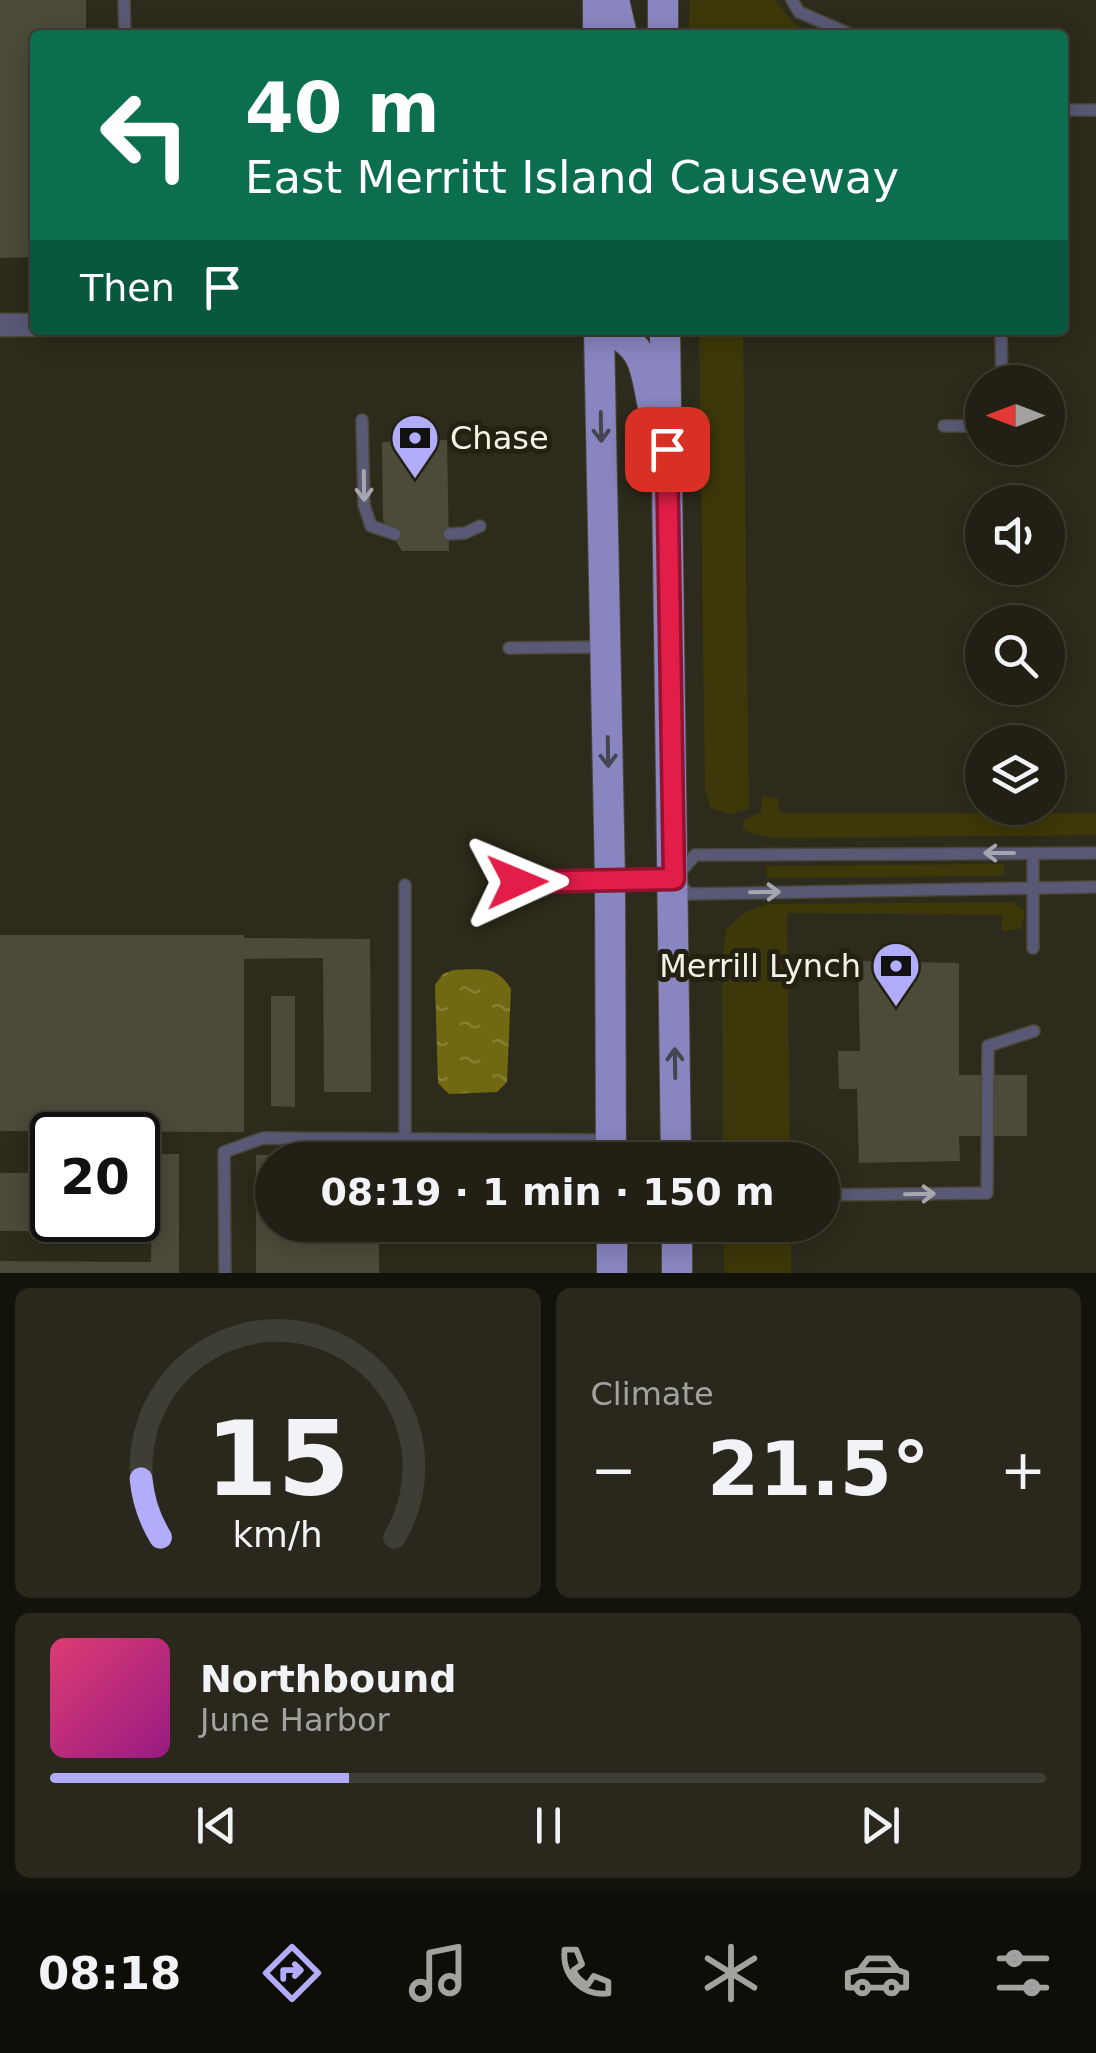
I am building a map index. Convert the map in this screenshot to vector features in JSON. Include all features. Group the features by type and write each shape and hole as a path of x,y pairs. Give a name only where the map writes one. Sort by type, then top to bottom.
{"main road":[{"path":"598,0 598,30"},
{"path":"614,0 621,30"},
{"path":"663,0 663,30"},
{"path":"599,335 611,1142"},
{"path":"620,335 629,340 644,361 668,489"},
{"path":"665,335 676,1142"},
{"path":"612,1242 612,1273"},
{"path":"677,1242 678,1273"}],"street":[{"path":"0,324 30,325"}],"lane":[{"path":"124,0 125,30"},
{"path":"792,0 800,12 840,30"},
{"path":"1068,110 1096,110"},
{"path":"1001,335 1002,365"},
{"path":"362,420 364,505 371,526 394,534"},
{"path":"944,426 965,426"},
{"path":"449,534 466,534 480,526"},
{"path":"509,648 606,647"},
{"path":"1033,853 1033,948"},
{"path":"674,879 695,855 1096,853"},
{"path":"517,882 674,879 689,894 1096,887"},
{"path":"405,884 406,1138"},
{"path":"840,1195 987,1193 988,1046 1034,1031"},
{"path":"225,1273 224,1152 263,1138 474,1142"}],"shaded area":[{"path":"690,0 775,0 804,30 690,30"},
{"path":"699,335 743,335 749,809 730,814 711,808 705,790"},
{"path":"762,796 778,798 780,813 965,813 965,825 1065,825 1065,813 1096,813 1096,835 776,838 743,829 743,821 761,812"},
{"path":"1004,864 1004,876 767,878 766,866"},
{"path":"1013,902 1025,911 1021,929 1002,931 1002,915 787,913 790,1142 723,1142 722,961 726,930 745,912 769,904"},
{"path":"723,1242 791,1242 791,1273 724,1273"}],"water":[{"path":"453,970 493,972 511,989 507,1082 497,1092 449,1094 438,1083 435,985 443,974"}],"building":[{"path":"0,0 86,0 86,30 30,30 30,257 0,258"},
{"name":"Chase","path":"447,440 449,551 402,551 383,520 382,442"},
{"path":"0,935 370,939 371,1092 324,1092 323,958 244,959 244,1132 160,1132 160,1112 30,1112 30,1131 0,1131"},
{"path":"858,961 959,963 959,1075 1027,1075 1027,1136 959,1136 960,1161 859,1163 857,1089 839,1089 838,1051 860,1051"},
{"path":"271,996 295,996 295,1107 271,1106"},
{"path":"160,1154 179,1154 179,1273 0,1273 0,1261 151,1262 151,1242 160,1242"},
{"path":"0,1173 30,1173 30,1231 0,1231"},
{"path":"256,1242 379,1242 379,1273 256,1273"}],"place":[{"name":"Chase","path":"415,480"},
{"name":"Merrill Lynch","path":"896,1008"}],"route":[{"path":"517,882 674,879 667,449"}]}
